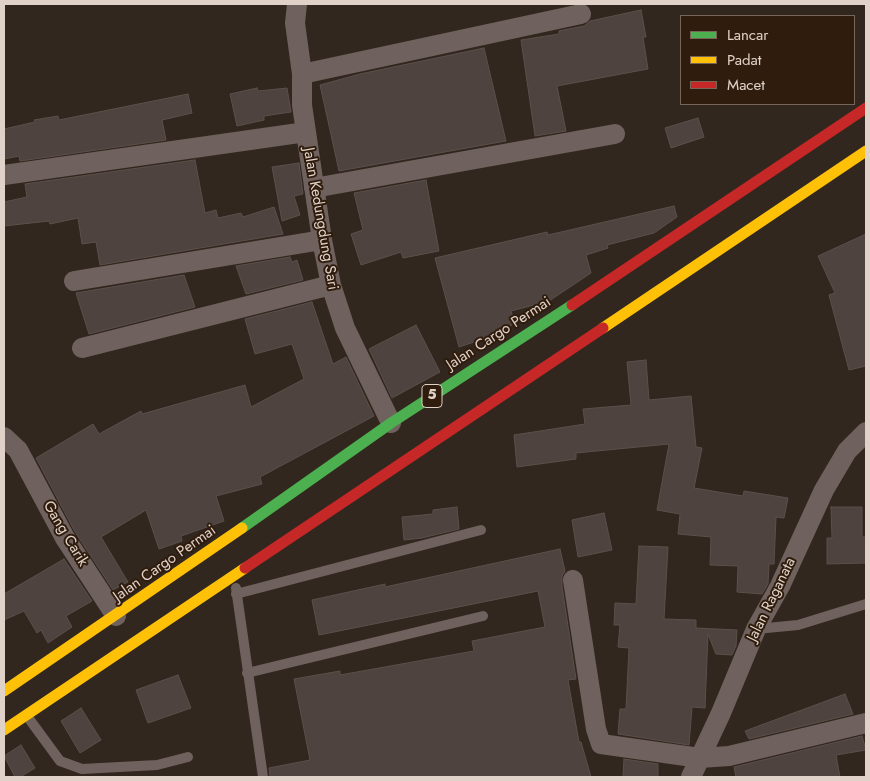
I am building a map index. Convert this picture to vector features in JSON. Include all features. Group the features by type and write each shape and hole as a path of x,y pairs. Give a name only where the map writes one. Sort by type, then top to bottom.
{"highway":[{"name":"Jalan Cargo Permai","path":"4,691 116,616 391,423 686,230 866,108"},
{"name":"5","path":"4,730 234,577 350,495 866,151"}],"street":[{"name":"Jalan Kedungdung Sari","path":"298,4 295,23 302,74 302,105 322,240 331,285 345,328 391,423"},
{"path":"302,74 581,14"},
{"path":"4,176 306,132"},
{"path":"314,188 615,134"},
{"path":"74,281 322,240"},
{"path":"82,348 331,285"},
{"name":"Jalan Raganata","path":"691,777 721,713 756,629 780,586 824,490 857,450 866,432"},
{"name":"Gang Carik","path":"11,444 65,538 116,616"},
{"path":"573,580 596,729 601,744 700,758 752,752 866,723"}],"lane":[{"path":"236,594 481,530"},
{"path":"234,577 263,777"},
{"path":"756,629 798,625 866,604"},
{"path":"247,673 483,616"},
{"path":"27,715 60,761 82,769 157,765 188,757"}],"building":[{"path":"641,10 646,37 643,37 648,69 557,86 566,131 535,136 521,40 559,34 559,31 584,26 590,21"},
{"path":"484,48 506,141 339,171 320,85 360,74"},
{"path":"257,88 258,91 287,88 291,112 264,116 264,120 237,126 230,94"},
{"path":"188,94 192,113 162,120 166,140 20,161 19,156 4,159 4,129 35,122 34,120 58,116 59,120"},
{"path":"698,118 704,137 671,148 665,128"},
{"path":"195,160 205,213 216,210 218,218 241,213 243,217 274,207 283,234 100,265 96,242 82,244 78,218 50,224 49,221 4,226 4,202 27,197 25,184"},
{"path":"299,163 303,194 294,196 300,215 282,221 272,167"},
{"path":"426,180 439,251 403,258 401,252 361,265 351,234 363,230 354,193"},
{"path":"674,206 677,217 654,233 607,245 608,248 586,255 591,273 549,301 511,311 515,323 498,334 459,347 435,258 547,232 548,235"},
{"path":"866,234 866,366 849,370 829,295 835,293 818,256"},
{"path":"290,257 292,262 297,260 303,280 246,294 236,266"},
{"path":"184,275 195,307 89,334 76,293"},
{"path":"312,302 333,364 346,357 374,416 260,477 262,484 216,496 224,521 181,536 182,541 159,549 146,510 101,537 128,582 113,590 75,532 36,458 93,424 99,434 141,411 142,414 245,385 251,407 304,379 292,344 255,354 245,319"},
{"path":"416,325 440,372 392,398 369,349"},
{"path":"646,360 649,400 691,396 696,447 702,448 694,488 743,496 744,491 788,498 784,518 776,517 774,564 769,564 768,584 762,594 737,592 738,566 710,565 711,537 678,534 680,514 657,510 669,444 576,453 576,459 517,467 514,435 585,424 583,409 631,405 627,362"},
{"path":"457,507 459,529 422,538 404,540 402,517 433,514 433,510"},
{"path":"831,507 862,507 862,537 866,537 866,563 827,564 827,538 832,538"},
{"path":"604,513 612,550 578,557 572,520"},
{"path":"639,546 668,547 664,619 696,620 696,628 737,630 736,646 732,655 716,654 708,634 705,708 692,707 689,745 618,734 620,709 626,709 629,648 618,647 620,625 614,625 615,603 636,604"},
{"path":"560,549 565,571 562,576 562,586 576,679 568,680 579,742 581,742 591,777 270,777 269,768 310,760 294,679 340,671 340,675 474,651 472,641 545,627 538,591 319,635 312,600 385,584 385,587"},
{"path":"64,559 92,601 66,616 72,627 48,643 41,630 37,633 24,611 4,620 4,594"},
{"path":"178,675 191,708 148,723 136,690"},
{"path":"845,694 853,714 749,739 745,731"},
{"path":"81,708 101,740 80,753 61,721"},
{"path":"862,736 866,750 836,755 840,777 736,777 734,767"},
{"path":"21,745 35,768 20,777 15,777 4,756"},
{"path":"624,759 658,764 658,777 623,777"}],"traffic: fast":[{"path":"242,528 391,423 572,305"}],"traffic: slow":[{"path":"603,328 866,151"},
{"path":"4,691 242,528"},
{"path":"4,730 245,568"}],"traffic: jam":[{"path":"572,305 866,108"},
{"path":"245,568 603,328"}]}
